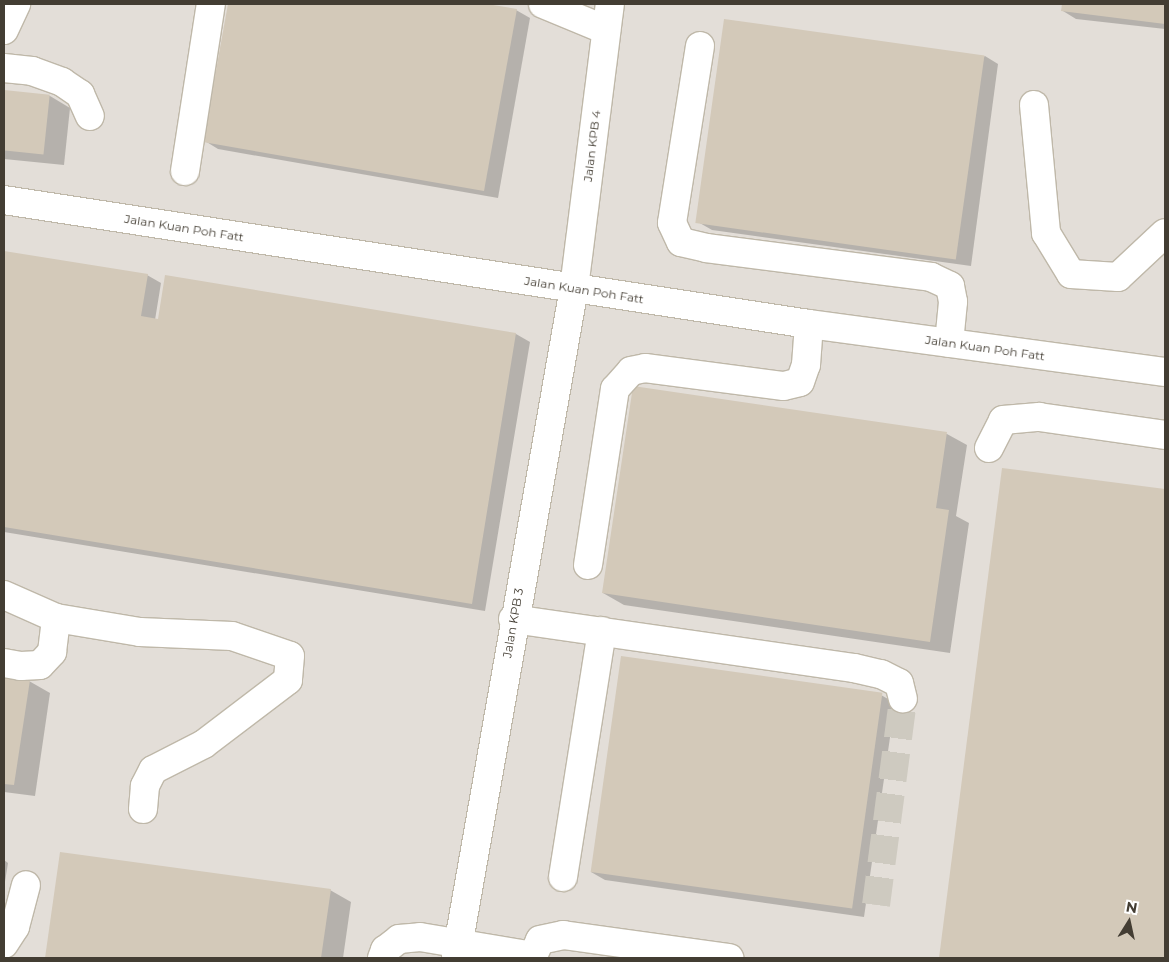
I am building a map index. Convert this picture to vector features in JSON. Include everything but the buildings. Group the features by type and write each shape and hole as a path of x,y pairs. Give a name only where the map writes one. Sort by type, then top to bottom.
{"street":[{"path":"4,30 16,4"},
{"path":"186,171 211,4"},
{"path":"543,4 606,30"},
{"name":"Jalan KPB 4","path":"574,288 610,4"},
{"path":"700,46 672,222 681,242 706,248 930,277 950,286 952,302 949,343"},
{"path":"4,68 32,71 62,82 80,94 90,116"},
{"path":"1034,105 1046,233 1071,274 1118,277 1165,233"},
{"name":"Jalan Kuan Poh Fatt","path":"4,200 808,324 1165,372"},
{"name":"Jalan KPB 3","path":"456,951 513,619 574,288"},
{"path":"588,565 615,389 630,371 645,368 784,386 800,382 806,365 808,324"},
{"path":"989,448 1003,420 1039,417 1165,435"},
{"path":"4,595 56,618 140,632 232,636 290,656 288,680 204,744 153,770 145,786 143,809"},
{"path":"4,663 21,666 40,665 52,652 56,618"},
{"path":"513,619 881,674 898,683 903,700"},
{"path":"563,877 602,632"},
{"path":"4,944 15,927 26,885"},
{"path":"382,958 385,950 399,939 420,937 456,951 533,957 540,940 563,935 729,958"}],"shaded area":[{"path":"4,4 1165,4 1165,958 4,958"}],"tunnel":[{"path":"876,905 903,699"}]}
